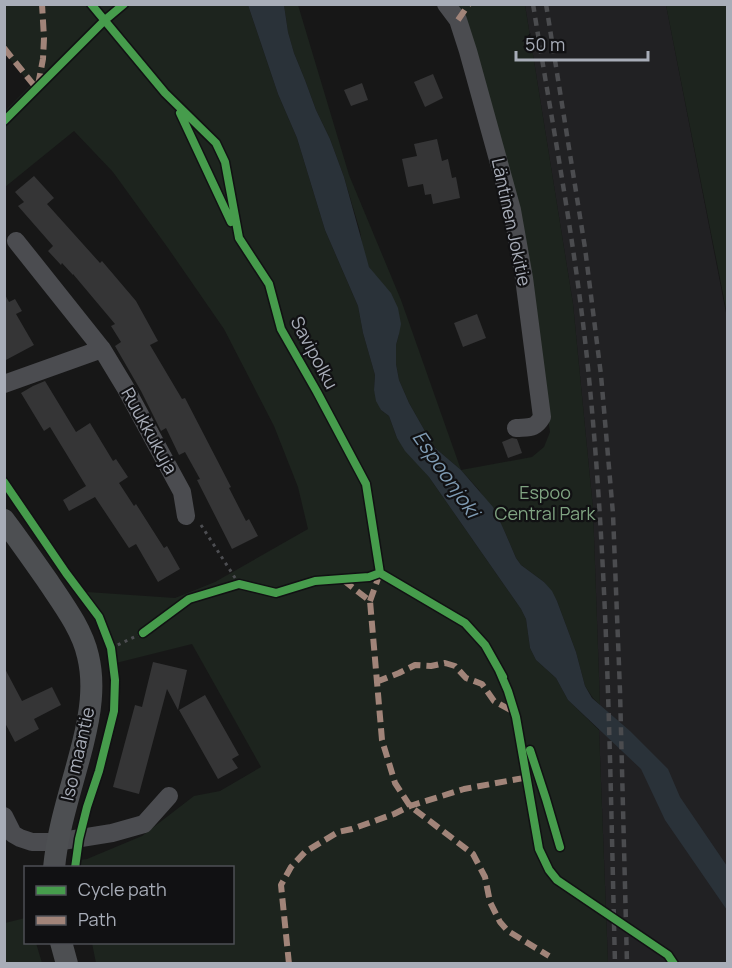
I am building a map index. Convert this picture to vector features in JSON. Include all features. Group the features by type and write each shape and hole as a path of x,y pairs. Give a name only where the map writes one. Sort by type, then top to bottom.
{"main road":[{"name":"Iso maantie","path":"4,520 61,601 79,632 88,656 92,681 91,706 84,741 57,842 54,866"},
{"path":"62,944 67,963"}],"street":[{"name":"Läntinen Jokitie","path":"446,4 458,21 468,51 512,210 524,278 542,417 537,424 516,428"},
{"name":"Ruukkukuja","path":"16,241 102,349 177,481 193,521"},
{"path":"4,384 102,349"},
{"path":"4,816 13,834 20,838 32,842 57,842 112,833 144,824 170,796"}],"path":[{"path":"193,521 240,584"},
{"path":"229,587 240,584 249,586"},
{"path":"111,648 143,633 152,626"},
{"path":"107,638 112,659"}],"shaded area":[{"path":"525,5 666,5 727,318 727,963 608,963 593,509 573,304"}],"green space":[{"path":"5,5 248,5 278,94 297,138 325,230 358,306 375,375 374,390 381,410 389,416 397,438 429,477 521,609 526,619 530,648 536,660 556,678 568,700 599,730 608,963 96,963 92,944 234,944 234,866 80,866 80,860 142,836 194,796 220,791 261,767 192,644 116,663 108,627 87,592 175,598 215,582 308,529 298,487 274,426 224,329 113,172 74,131 5,187 5,111 31,85 5,53"},
{"path":"284,5 298,5 349,175 401,300 461,470 434,447 399,380 396,345 399,334 375,276 364,256 360,231 344,177 294,53"},
{"name":"Espoo Central Park","path":"455,5 525,5 573,304 593,509 600,705 585,686 576,652 557,601 544,582 521,565 504,530 479,490 461,470 532,457 544,447 550,432 516,210"},
{"path":"666,5 727,5 727,314"},
{"path":"24,918 24,944 36,944 42,963 5,963 5,923"}],"water":[{"name":"Espoonjoki","path":"248,5 284,5 294,53 344,177 369,267 391,293 398,308 401,324 396,345 396,364 399,380 409,403 434,447 461,470 493,507 521,565 552,591 576,652 585,686 592,698 630,731 668,769 680,797 727,866 727,910 665,820 641,769 568,700 556,678 536,660 530,648 526,619 521,609 429,477 405,451 397,438 389,416 381,410 376,401 375,375 358,306 325,230 297,138 278,94"}],"building":[{"path":"433,74 443,98 425,107 414,82"},
{"path":"362,83 368,100 351,106 344,90"},
{"path":"437,139 442,161 448,159 452,178 456,177 460,198 433,204 431,194 425,195 423,184 408,187 402,159 417,156 414,144"},
{"path":"34,176 54,198 47,204 100,263 102,261 136,301 158,341 150,345 182,399 185,398 246,521 249,519 258,536 232,549 185,452 179,455 166,428 161,431 115,346 121,342 111,326 115,324 73,274 48,251 53,246 18,206 24,202 15,192"},
{"path":"4,293 9,302 15,299 22,311 16,314 34,345 4,361"},
{"path":"477,314 486,338 463,347 454,323"},
{"path":"45,381 76,432 90,423 113,461 116,459 128,477 119,483 134,506 136,504 164,548 167,546 180,569 158,582 136,544 129,548 95,497 69,511 63,500 86,486 50,427 44,431 21,393"},
{"path":"512,438 517,439 522,453 508,458 502,442"},
{"path":"153,662 187,670 178,710 167,689 139,794 113,787 135,705 142,707"},
{"path":"4,667 22,701 52,687 61,705 34,719 39,729 15,742 4,721"},
{"path":"205,695 239,755 232,759 238,768 218,779 179,710"}],"railway":[{"path":"533,4 578,284 589,378 600,524 607,671 615,964"},
{"path":"546,4 585,248 601,375 613,514 627,964"}],"marked path":[{"path":"38,85 43,59 42,4"},
{"path":"458,20 469,4"},
{"path":"4,48 37,89"},
{"path":"370,601 380,573"},
{"path":"343,580 370,601 382,740 395,783 410,806 473,854 485,877 490,902 500,922 508,931 549,956"},
{"path":"376,682 415,665 431,666 445,663 455,666 466,678 482,684 494,701 516,713"},
{"path":"289,964 281,885 291,867 305,852 338,832 394,814 410,806 464,789 529,777"}],"cycle path":[{"name":"Savipolku","path":"91,4 165,93 216,143 225,162 239,238 269,284 281,329 366,484 380,573"},
{"path":"4,121 105,20 124,4"},
{"path":"180,113 231,222"},
{"path":"4,482 99,617 111,648 115,680 114,711 79,839 75,866"},
{"path":"380,573 465,623 485,645 503,677"},
{"path":"143,633 189,599 239,584 276,593 315,581 369,577 380,573"},
{"path":"499,670 516,717 539,849 549,870 557,880 668,955 674,964"},
{"path":"530,750 560,847"}]}
